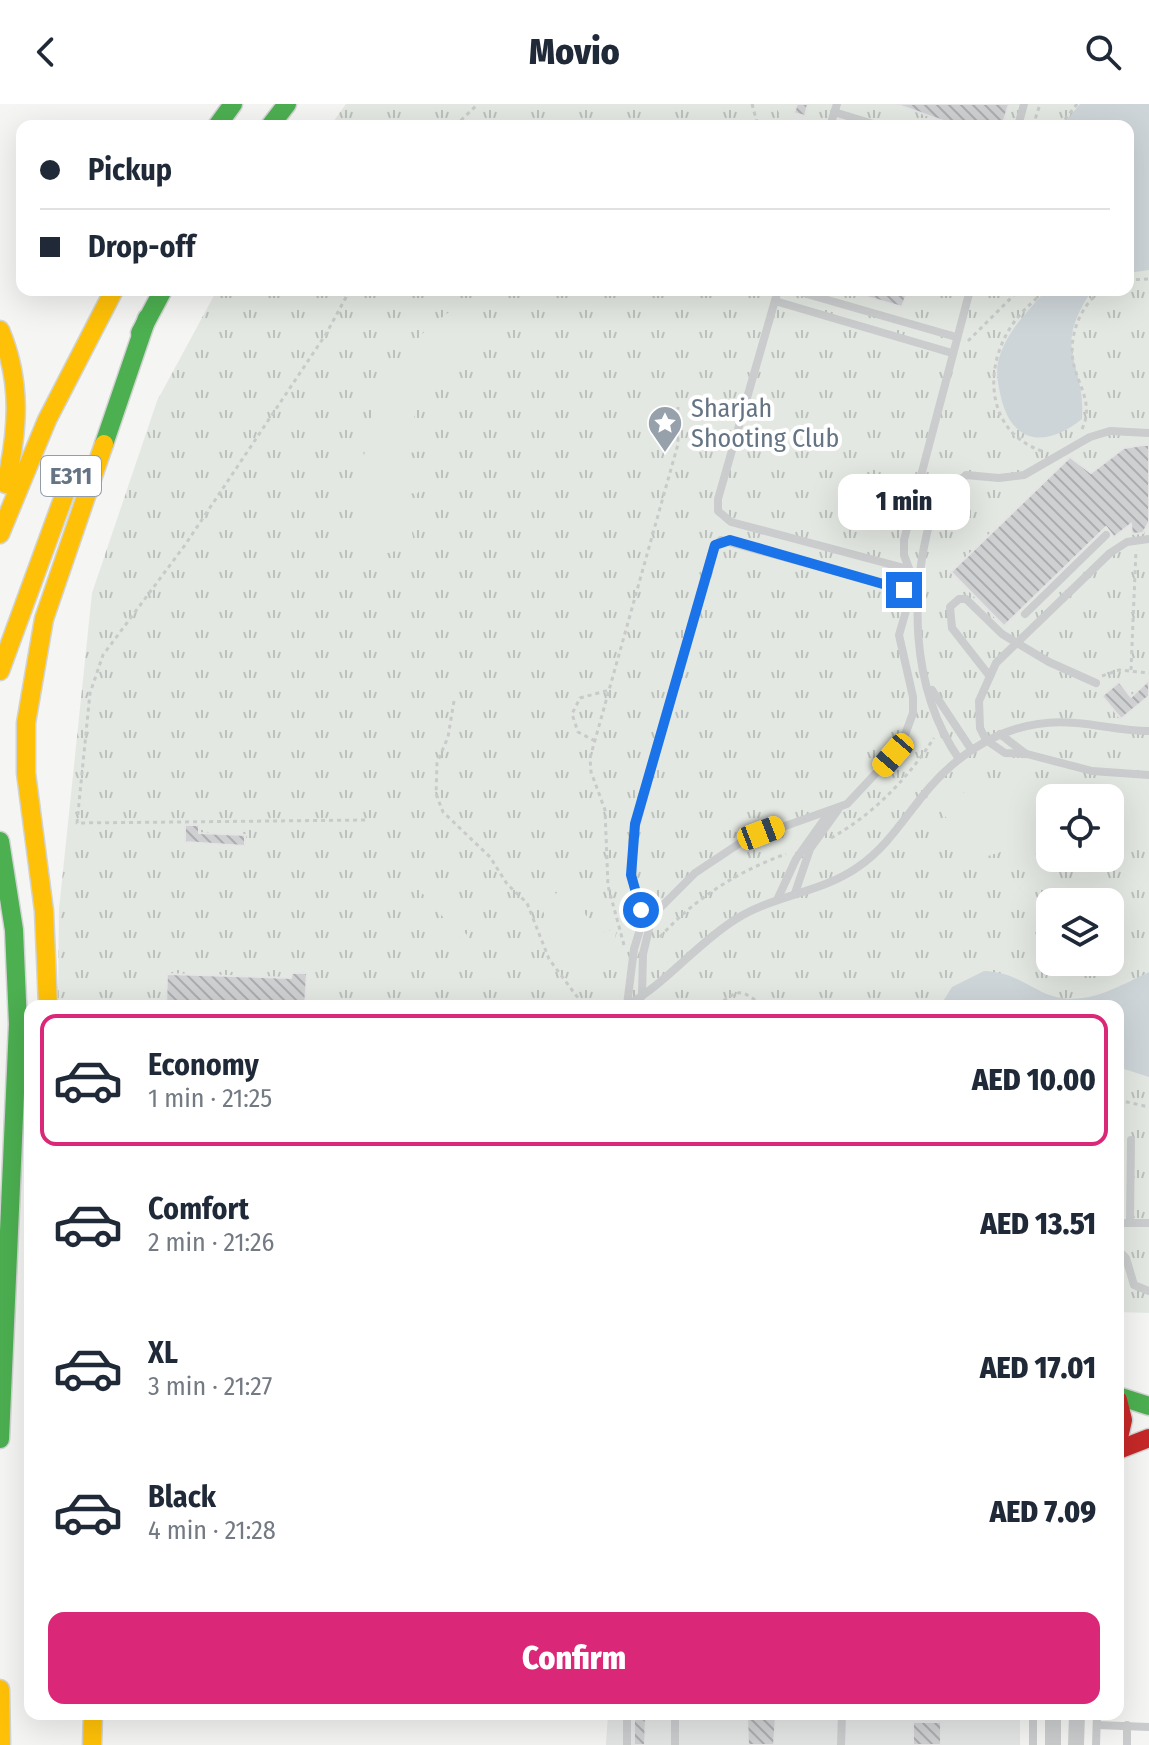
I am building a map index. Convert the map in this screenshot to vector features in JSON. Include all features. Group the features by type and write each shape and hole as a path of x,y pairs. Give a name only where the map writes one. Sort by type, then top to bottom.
{"main road":[{"path":"275,120 287,104"},
{"name":"E311","path":"0,534 47,420 111,296"},
{"name":"E311","path":"0,671 61,501 160,296"},
{"path":"48,1000 44,903 25,770 30,684 38,641 65,552 126,389 147,318"},
{"path":"0,330 14,365 19,410 0,512"},
{"path":"0,841 14,930 18,1024 0,1439"},
{"path":"1124,1400 1149,1406"},
{"path":"1124,1448 1149,1438"},
{"path":"0,1689 1,1745"},
{"path":"92,1745 93,1720"}],"street":[{"path":"1053,1720 1053,1745"},
{"path":"1076,1745 1077,1720"}],"lane":[{"path":"836,108 865,120"},
{"path":"776,296 717,505 726,520 908,569"},
{"path":"814,296 956,337"},
{"path":"918,593 908,569 904,540 968,296"},
{"path":"775,301 952,353"},
{"path":"913,502 934,507 946,504 956,483 966,475 999,478 1024,475 1090,437 1130,430 1149,433"},
{"path":"934,507 923,549 918,593 923,676 940,728 959,759"},
{"path":"1025,614 1106,535"},
{"path":"1149,539 1118,547 1014,642 988,674 978,714 986,740 1005,753 1027,754 1092,771 1149,775"},
{"path":"627,1000 630,968 649,913 727,850 782,825 833,812 855,798 893,755 909,728 913,697 899,635 908,604 906,593 897,587 721,540 713,549 635,824 631,875 638,906 649,913"},
{"path":"1075,565 1085,576"},
{"path":"988,674 952,628 949,613 953,601 966,599 990,625 1014,642 1096,683"},
{"path":"923,676 971,749"},
{"path":"636,1000 714,935 755,908 837,880 859,867 888,841 932,784 971,749 986,740 1050,723 1149,731"},
{"path":"1000,734 1027,754"},
{"path":"778,898 807,848 833,812"},
{"path":"795,893 807,848"},
{"path":"642,996 643,954 649,913"},
{"path":"1130,1223 1131,1140"},
{"path":"1124,1223 1149,1223"},
{"path":"1124,1256 1134,1285 1149,1291"},
{"path":"627,1720 627,1745"},
{"path":"675,1720 675,1745"},
{"path":"841,1745 842,1720"},
{"path":"1033,1720 1033,1745"},
{"path":"1096,1745 1097,1720"},
{"path":"1097,1725 1149,1727"},
{"path":"1127,1725 1127,1745"}],"path":[{"path":"461,120 478,104"},
{"path":"347,296 326,334 185,545 103,655 90,693 77,823 367,820"},
{"path":"952,353 994,319 1014,296"},
{"path":"1038,296 1018,317 1004,339 994,367 992,386 997,412 1010,430 1026,445 1045,452"},
{"path":"1078,434 1087,413 1086,395 1073,360 1073,344 1088,302 1095,296"},
{"path":"630,968 608,886 605,810 589,765 678,444 678,407"},
{"path":"1131,670 1137,540"},
{"path":"1096,683 1110,672 1131,670 1149,673"},
{"path":"595,741 578,732 572,714 580,698 609,690"},
{"path":"454,701 448,737 437,763 436,794 443,812 490,857 507,884 527,903 549,959 580,1000"},
{"path":"643,954 670,925 711,893 767,860 807,848 871,811 921,759 940,728"},
{"path":"725,1000 736,991 743,991 756,1000"},
{"path":"1124,1101 1149,1107"}],"shaded area":[{"path":"1080,104 1149,104 1149,270 1134,272 1134,120 1067,120"},
{"path":"1041,296 1089,296 1073,329 1071,343 1082,399 1082,419 1055,435 1042,437 1021,432 1005,410 1000,393 998,362 1012,332"},
{"path":"984,971 1008,975 1056,997 1084,998 1149,972 1149,1077 1124,1069 1124,1000 944,1000 952,987"},
{"path":"608,1720 1020,1720 1020,1745 606,1745"}],"green space":[{"path":"346,104 1149,104 1149,1313 1124,1312 1124,1000 58,1000 59,909 92,593 157,401 214,296 1134,296 1134,120 334,120"},
{"path":"774,104 814,104 808,120 778,120"},
{"path":"459,306 474,318 479,338 472,348 458,356 455,373 424,395 416,409 414,417 431,439 422,451 409,453 403,461 402,477 414,478 422,487 417,494 402,492 413,538 390,553 378,552 364,545 361,510 362,476 375,410 388,380 406,352 430,327"},
{"path":"985,778 1036,789 1036,854 1010,849 988,856 970,856 965,838 941,812 951,801"},
{"path":"1124,807 1149,810 1149,851 1124,849"},
{"path":"400,848 503,982 476,973 477,960 463,951 462,939 396,863"},
{"path":"563,879 598,934 617,928 608,960 578,974 560,954 543,911 558,891 557,882"}],"building":[{"path":"797,104 808,104 805,116 794,113"},
{"path":"896,104 1009,104 1004,120 940,120"},
{"path":"864,296 906,296 902,307"},
{"path":"1149,445 1149,522 1143,533 1132,534 1131,524 1114,537 1106,527 1004,626 951,572 1070,457 1091,473 1124,448"},
{"path":"1149,680 1149,696 1121,719 1102,696 1119,682 1131,697"},
{"path":"185,825 199,825 199,833 245,835 245,846 185,842"},
{"path":"292,973 307,973 305,1000 166,1000 167,974 291,978"},
{"path":"634,1720 646,1720 645,1745 634,1745"},
{"path":"747,1720 776,1720 774,1745 748,1745"},
{"path":"913,1722 941,1722 941,1745 913,1745"}],"traffic: fast":[{"path":"221,120 233,104"},
{"path":"275,120 287,104"},
{"path":"140,333 160,296"},
{"path":"104,444 147,318"},
{"path":"0,841 14,930 18,1024 0,1439"},
{"path":"1124,1398 1149,1406"}],"traffic: slow":[{"path":"0,534 47,420 111,296"},
{"path":"0,330 12,368 16,406 6,484"},
{"path":"48,1000 44,911 26,773 26,723 44,619 104,444"},
{"path":"0,671 71,477"},
{"path":"0,1689 1,1745"},
{"path":"92,1745 93,1720"}],"traffic: jam":[{"path":"1124,1448 1149,1438"}],"place":[{"name":"Sharjah Shooting Club","path":"665,454"}],"route":[{"path":"641,910 631,875 630,857 635,824 715,545 721,540 730,540 904,590"}]}
